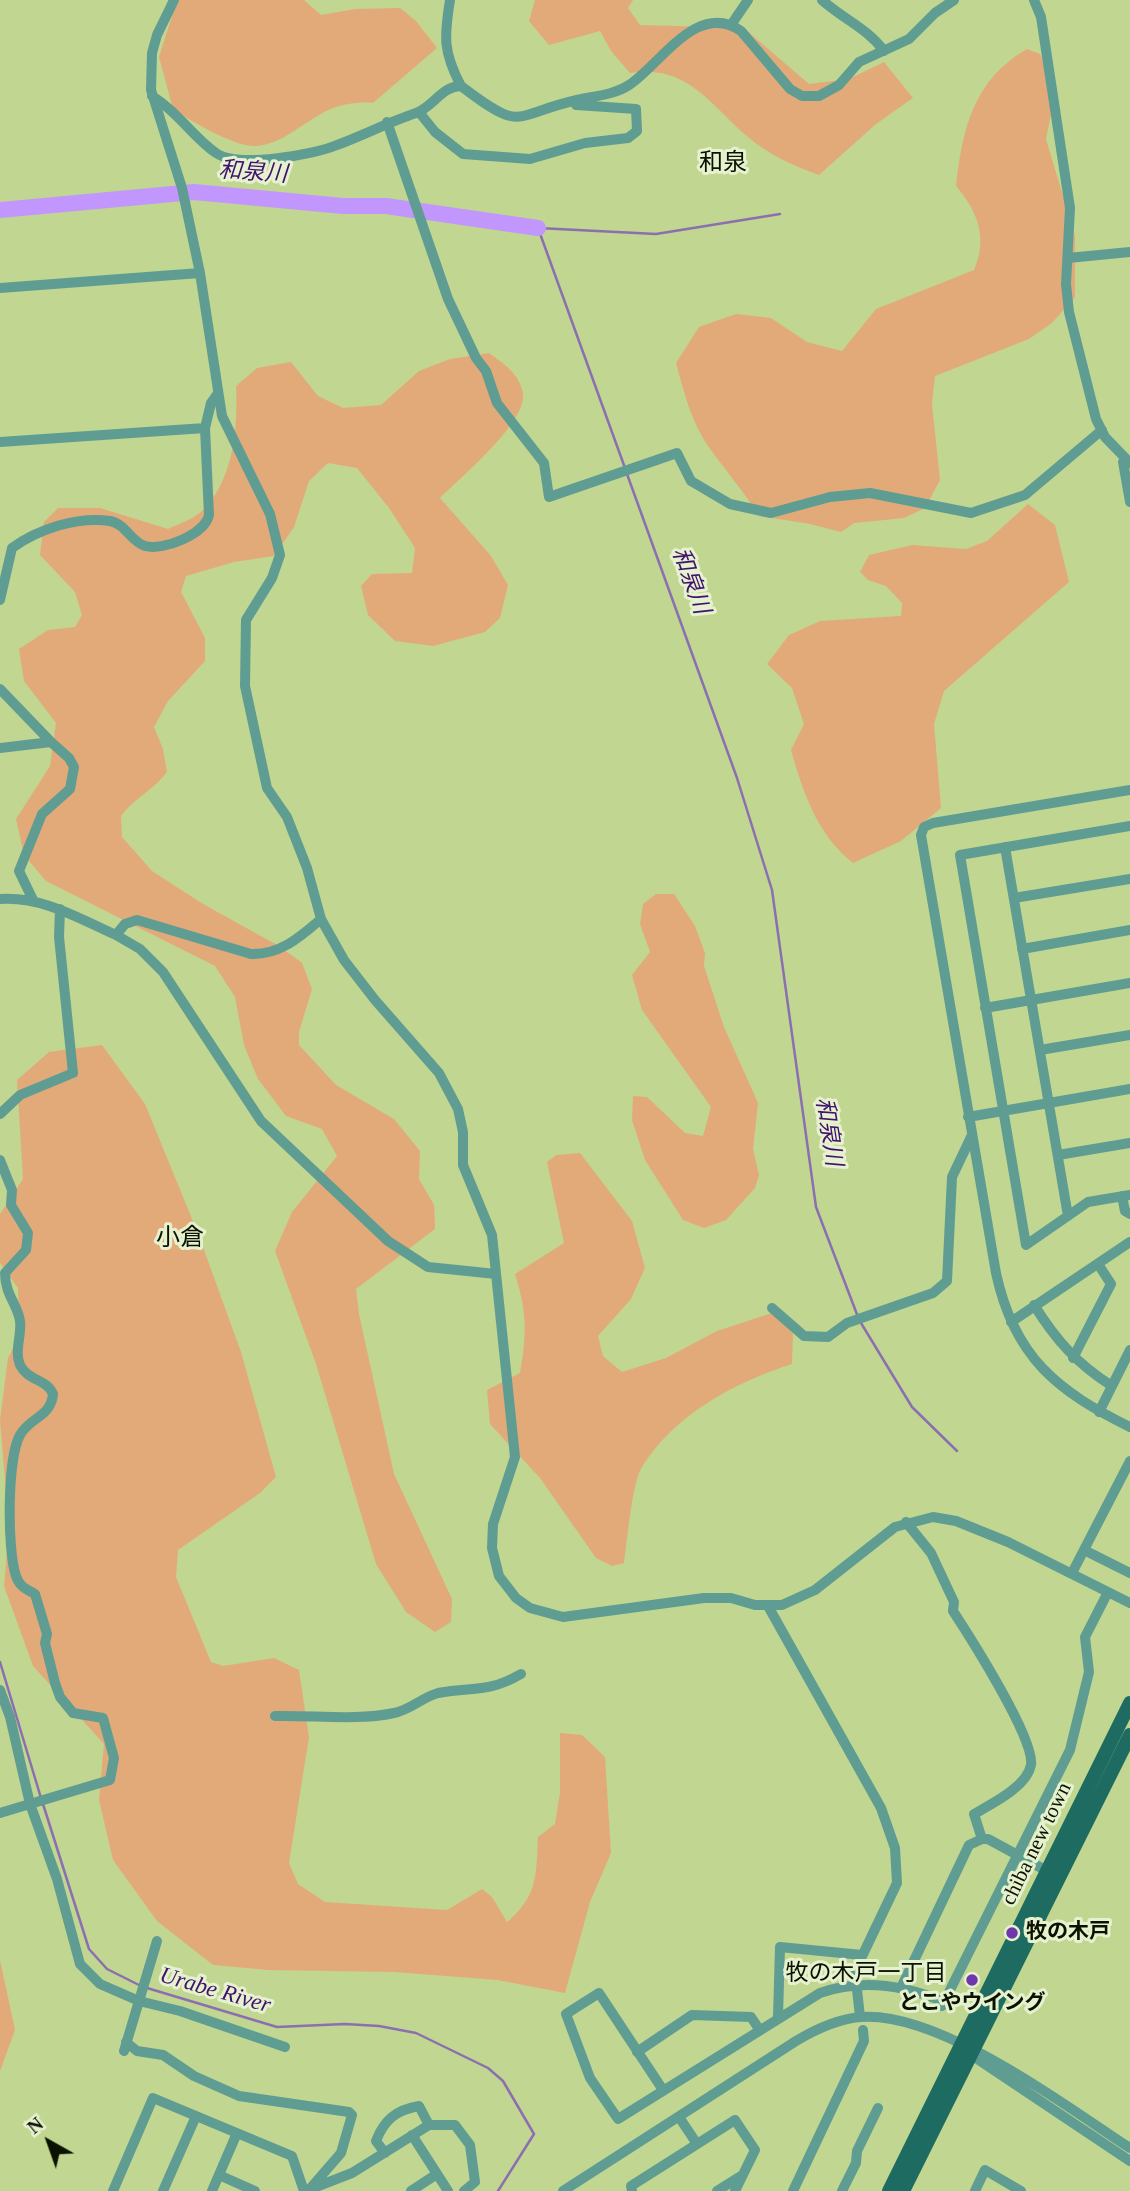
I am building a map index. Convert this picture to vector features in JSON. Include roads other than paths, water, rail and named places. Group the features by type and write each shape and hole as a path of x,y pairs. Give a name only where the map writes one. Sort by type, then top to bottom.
{"main road":[{"name":"chiba new town","path":"903,2191 969,2050 1047,1871 1130,1703"},
{"name":"chiba new town","path":"888,2191 969,2050 1130,1735"}],"street":[{"path":"174,0 157,35 152,53 152,96 185,201 200,273 222,416 270,514 280,555 272,578 246,620 245,686 267,789 287,817 307,868 321,919 359,980 439,1073 458,1109 463,1132 463,1165 492,1235 515,1457 493,1524 494,1560 506,1586 530,1608 563,1617 704,1598 731,1598 768,1606 797,1600 884,1535 906,1522 933,1517 956,1521 1072,1573 1130,1603"},
{"path":"450,0 443,37 450,66 461,86 505,116 524,118 573,100 617,91 636,79 682,34 710,22 731,24 790,89 802,96 819,96 832,90 859,62 909,39 935,13 954,0"},
{"path":"731,24 748,0"},
{"path":"822,0 837,13 871,34 884,51"},
{"path":"1034,0 1041,17 1070,208 1067,298 1072,327 1102,430 1126,462 1130,502"},
{"path":"152,96 166,104 215,153 241,161 324,149 387,122 419,112 447,89 461,86"},
{"path":"419,112 435,132 463,153 530,159 585,143 628,138 637,131 636,109 576,105"},
{"path":"387,122 448,299 476,358 486,371 497,403 544,463 549,497 677,453 691,481 730,504 771,513 830,497 870,493 971,513 1025,495 1102,430"},
{"path":"1068,258 1130,252"},
{"path":"0,288 200,273"},
{"path":"0,596 12,548 37,532 108,521 122,527 138,542 153,547 163,546 204,526 209,514 205,428 211,403 218,393"},
{"path":"0,442 205,428"},
{"path":"0,689 69,758 73,775 67,793 42,814 19,871 33,900"},
{"path":"0,748 51,742"},
{"path":"1130,790 933,823 922,830 968,1117 998,1283 1011,1322 1038,1365 1065,1390 1099,1412 1130,1427"},
{"path":"1130,826 960,855 1026,1245 1088,1202 1126,1196 1125,1211 1130,1214"},
{"path":"1005,847 1068,1216"},
{"path":"1014,898 1130,879"},
{"path":"0,898 33,900 60,909 140,949 163,972 261,1121 388,1241 428,1267 496,1274"},
{"path":"0,1114 20,1095 73,1073 59,937 60,909"},
{"path":"116,935 125,924 137,920 235,951 264,954 288,945 321,919"},
{"path":"1022,949 1130,930"},
{"path":"985,1008 1130,983"},
{"path":"1040,1050 1130,1035"},
{"path":"968,1117 1130,1089"},
{"path":"772,1308 804,1336 828,1338 847,1324 933,1293 947,1280 952,1177 972,1135"},
{"path":"1058,1155 1130,1143"},
{"path":"0,1160 12,1190 5,1206 28,1233 26,1250 5,1273 8,1294 20,1321 18,1356 27,1374 44,1382 53,1394 48,1411 21,1434 9,1473 5,1509 16,1576 21,1586 35,1594 47,1634 45,1643 60,1697 73,1713 103,1717 114,1758 110,1780 0,1813"},
{"path":"1011,1322 1130,1242"},
{"path":"1073,1358 1111,1283 1098,1264"},
{"path":"1034,1306 1055,1340 1073,1358 1112,1386"},
{"path":"1099,1412 1130,1350"},
{"path":"1072,1573 1130,1461"},
{"path":"906,1522 931,1553 954,1602 953,1611 997,1679 1030,1750 1031,1765 1027,1776 998,1800 974,1814 982,1839 1047,1871"},
{"path":"1084,1550 1127,1571 1130,1559"},
{"path":"663,2090 599,1993 566,2014 590,2078 618,2119 820,1993 857,1986 901,1988 942,2005 1070,1750 1089,1672 1085,1637 1108,1592"},
{"path":"768,1606 881,1808 892,1837 897,1884 855,1971 860,2017"},
{"path":"275,1716 368,1716 396,1713 436,1693 482,1690 504,1684 521,1674"},
{"path":"0,1690 10,1717 30,1804 57,1879 80,1964 100,1984 139,2001 285,2048"},
{"path":"901,1988 969,1845 982,1839"},
{"path":"157,1941 125,2046 163,2055 194,2076 239,2096 349,2112 352,2115 341,2153 306,2191"},
{"path":"778,2017 780,1947 862,1955"},
{"path":"638,2052 692,2015 751,2017 759,2029"},
{"path":"563,2191 816,2029 860,2017 907,2022 969,2050 1130,2148"},
{"path":"793,2191 864,2042 863,2030"},
{"path":"969,2050 1130,2161"},
{"path":"113,2191 153,2098 292,2156 306,2191"},
{"path":"385,2153 376,2141 383,2123 403,2109 419,2106 429,2125"},
{"path":"842,2191 856,2163 857,2151 878,2108"},
{"path":"163,2191 196,2116"},
{"path":"679,2117 697,2144"},
{"path":"632,2191 631,2186 735,2120 755,2150 735,2191"},
{"path":"306,2191 352,2173 429,2125 455,2124 470,2145 475,2182 464,2191"},
{"path":"212,2191 237,2133"},
{"path":"412,2135 448,2191"},
{"path":"975,2191 985,2170 1021,2191"},
{"path":"411,2191 437,2174"},
{"path":"219,2175 255,2191"},
{"path":"717,2191 743,2175"}],"waterway":[{"name":"和泉川","path":"0,210 194,192 343,206 386,206 538,228"},
{"name":"和泉川","path":"625,468 538,228 656,234 780,214"},
{"name":"和泉川","path":"627,474 737,778 772,890 816,1207 858,1317"},
{"name":"和泉川","path":"861,1323 912,1407 957,1451"},
{"name":"Urabe River","path":"0,1662 41,1798"},
{"name":"Urabe River","path":"43,1804 89,1949 107,1969 141,1986"},
{"name":"Urabe River","path":"147,1988 277,2027 345,2024 379,2026 416,2033 488,2068 503,2081 534,2134 498,2191"}],"place":[{"name":"牧の木戸","path":"1012,1933"},
{"name":"とこやウイング","path":"972,1980"}],"district":[{"name":"和泉","path":"723,164"},
{"name":"小倉","path":"180,1239"},
{"name":"牧の木戸一丁目","path":"866,1974"}]}
